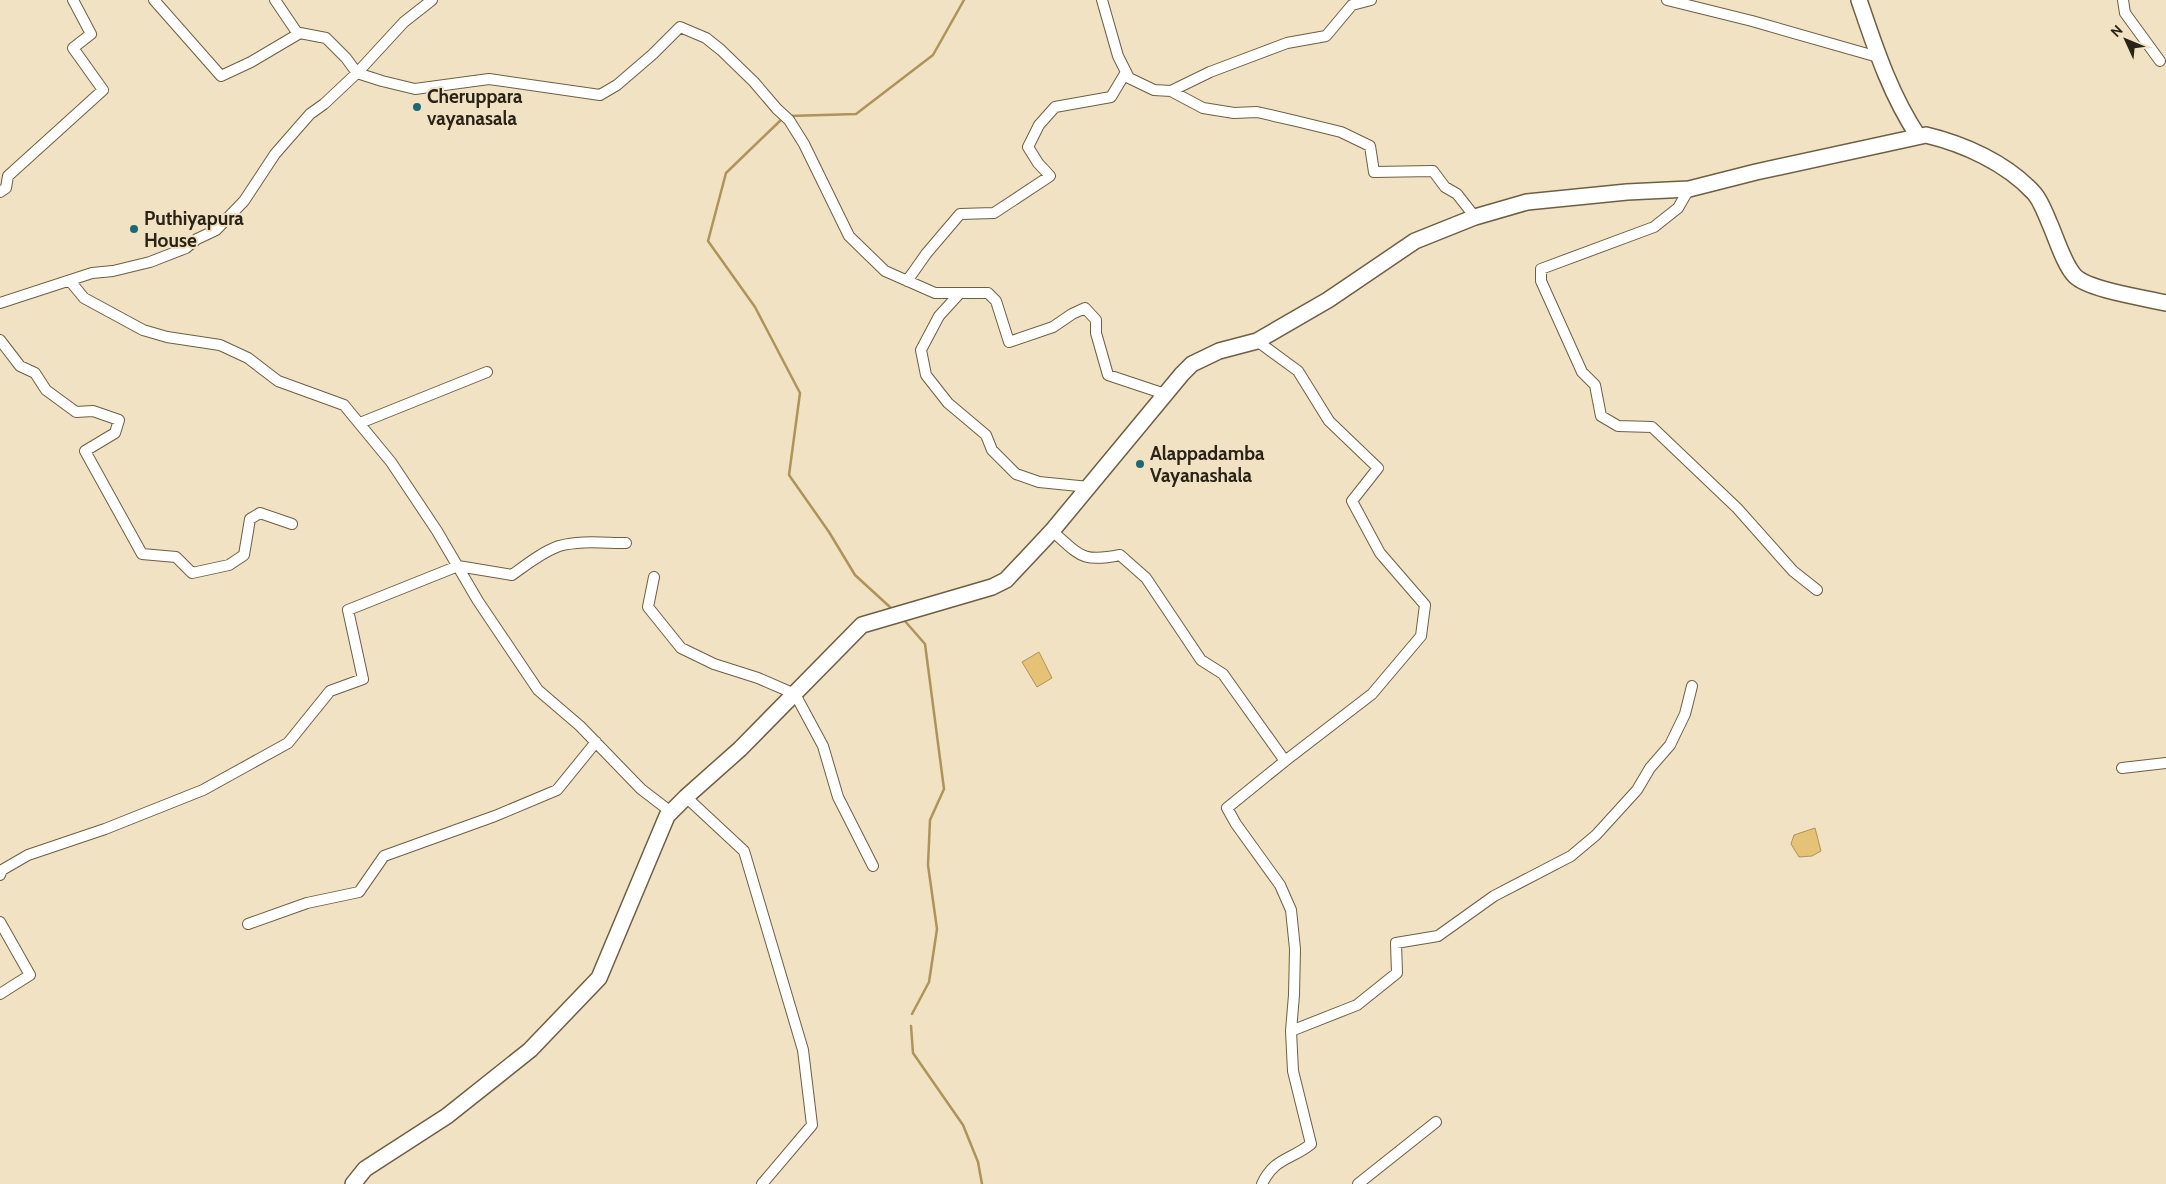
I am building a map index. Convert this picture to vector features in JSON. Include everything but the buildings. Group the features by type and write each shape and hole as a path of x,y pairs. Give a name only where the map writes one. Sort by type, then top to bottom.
{"street":[{"path":"0,192 6,188 8,176 103,90 73,48 91,34 74,0"},
{"path":"154,0 222,76 298,34 326,38 346,58 356,73 415,89 489,79 600,95 617,85 653,54 680,27 706,38 721,50 789,120 804,144 848,236 885,271 935,293 988,293 996,301 1009,342 1053,327 1085,308 1096,320 1096,333 1108,375 1165,394"},
{"path":"275,0 298,34"},
{"path":"0,303 92,273 113,271 150,262 186,248 197,239 216,230 244,201 275,154 304,120 324,104 356,73 404,22 432,0"},
{"path":"1102,0 1118,56 1129,78 1154,90 1171,92 1203,108 1234,113 1257,112 1341,132 1370,146 1374,172 1433,171 1446,187 1457,194 1475,217"},
{"path":"1171,92 1210,72 1287,43 1326,36 1352,5 1371,0"},
{"path":"1667,0 1752,21 1878,57"},
{"path":"1859,0 1878,57 1896,100 1918,136"},
{"path":"2123,0 2125,13 2160,61"},
{"path":"907,281 926,254 960,214 994,213 1050,176 1038,163 1028,147 1039,125 1055,107 1111,97 1126,72"},
{"path":"352,1184 366,1169 447,1116 530,1050 599,978 667,816 740,748 862,625 992,587 1006,580 1052,531 1192,364 1219,351 1257,340 1328,300 1415,241 1475,217 1527,202 1627,192 1689,189 1918,136 1926,136 1944,140 1977,153 2012,174 2034,192 2075,276 2088,285 2166,303"},
{"path":"1689,189 1678,208 1654,227 1541,269 1541,281 1582,372 1595,385 1601,416 1618,426 1652,427 1737,508 1793,571 1817,590"},
{"path":"70,281 84,298 143,330 167,337 220,345 241,354 278,382 344,405 391,462 458,566 478,601 538,690 596,742 641,789 671,812"},
{"path":"960,294 939,316 921,350 926,375 948,404 986,434 992,450 1016,474 1039,482 1089,487"},
{"path":"0,340 20,366 35,374 46,390 76,412 93,410 119,420 116,433 85,451 142,554 176,557 192,573 229,565 244,555 250,518 260,513 292,524"},
{"path":"1257,340 1298,371 1329,420 1378,468 1352,501 1380,552 1424,605 1422,636 1372,694 1227,808 1236,824 1280,885 1291,910 1295,950 1291,1030 1293,1071 1311,1144 1303,1151 1274,1165 1262,1184"},
{"path":"360,423 487,372"},
{"path":"1052,531 1083,558 1098,560 1120,555 1146,578 1201,660 1223,674 1285,761"},
{"path":"0,875 2,870 28,855 105,829 203,790 288,743 330,691 363,679 348,610 458,566 512,575 533,560 559,546 585,543 626,543"},
{"path":"654,577 648,607 681,648 714,664 758,678 795,694 823,746 838,797 873,866"},
{"path":"1291,1030 1357,1005 1397,973 1396,944 1438,936 1494,896 1571,856 1596,835 1637,790 1650,768 1670,744 1685,714 1692,686"},
{"path":"248,924 307,903 359,892 384,856 495,816 557,790 596,742"},
{"path":"2122,768 2166,763"},
{"path":"686,797 744,851 803,1050 812,1125 762,1184"},
{"path":"0,922 30,975 0,994"},
{"path":"1358,1184 1436,1122"}],"shaded area":[{"path":"1039,652 1052,678 1037,687 1022,662"},
{"path":"1815,828 1821,851 1812,856 1799,857 1791,844 1794,835"}],"waterway":[{"path":"789,116 856,114 933,55 964,0"},
{"path":"782,119 726,173 708,241 755,307 800,393 789,475 829,532 855,575 891,608"},
{"path":"904,620 925,644 944,789 930,820 928,865 937,929 929,982 912,1014"},
{"path":"911,1026 913,1053 963,1125 978,1162 982,1184"}],"place":[{"name":"Cheruppara vayanasala","path":"417,107"},
{"name":"Puthiyapura House","path":"134,229"},
{"name":"Alappadamba Vayanashala","path":"1140,464"}]}
